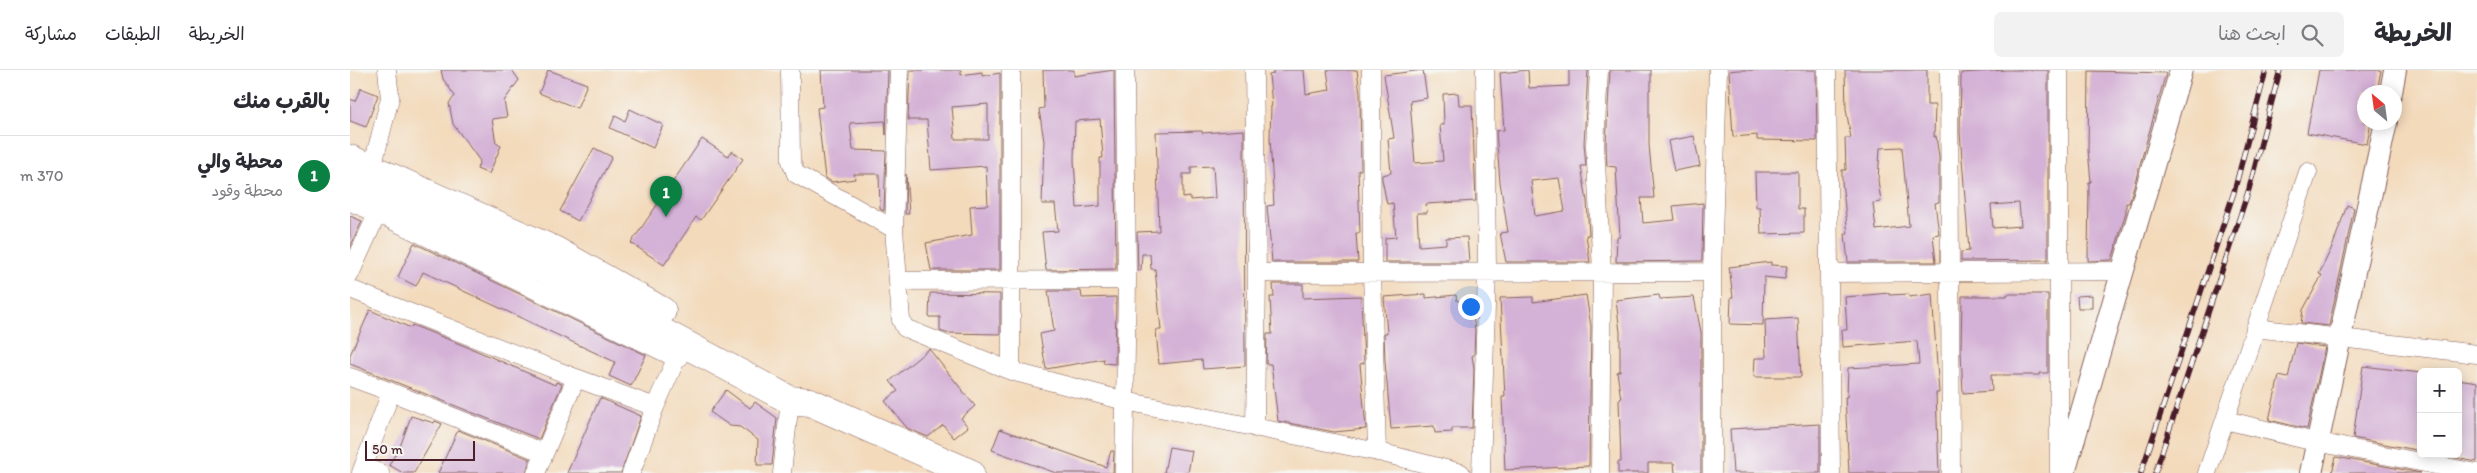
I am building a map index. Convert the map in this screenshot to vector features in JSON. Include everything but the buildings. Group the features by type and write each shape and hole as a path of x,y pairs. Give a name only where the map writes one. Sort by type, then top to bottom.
{"main road":[{"path":"357,169 381,204 544,269 680,350 970,473"},
{"path":"357,169 554,250 589,268 756,364 792,387 800,401"}],"street":[{"path":"357,169 390,98 386,70"},
{"path":"790,70 791,161 796,174 894,229"},
{"path":"899,70 894,229 902,320 906,328 1011,371 1125,401 1377,452 1461,473"},
{"path":"1011,70 1011,371"},
{"path":"1124,473 1127,280 1126,70"},
{"path":"1254,70 1257,273 1255,428"},
{"path":"1371,70 1372,271 1377,452"},
{"path":"1481,473 1487,271 1485,70"},
{"path":"1599,70 1595,145 1602,271 1600,473"},
{"path":"1712,473 1712,272 1718,70"},
{"path":"1827,70 1831,473"},
{"path":"1950,70 1949,273 1952,473"},
{"path":"2059,473 2060,70"},
{"path":"2064,473 2180,70"},
{"path":"2392,85 2395,70"},
{"path":"2311,473 2384,130"},
{"path":"2206,473 2308,172"},
{"path":"350,202 381,204 350,274"},
{"path":"1257,273 1372,271 1712,272"},
{"path":"1830,273 2122,271"},
{"path":"898,281 1127,280"},
{"path":"350,289 655,407"},
{"path":"2255,328 2340,336 2477,354"},
{"path":"631,473 655,407 680,350"},
{"path":"350,377 544,453"},
{"path":"536,473 576,378"},
{"path":"380,473 362,470 390,392"},
{"path":"782,473 800,401"},
{"path":"2224,420 2317,442 2477,473"}],"railway":[{"path":"2141,473 2234,192 2266,70"},
{"path":"2155,473 2249,189 2280,70"}],"place":[{"name":"محطة والي","path":"666,217"}]}
